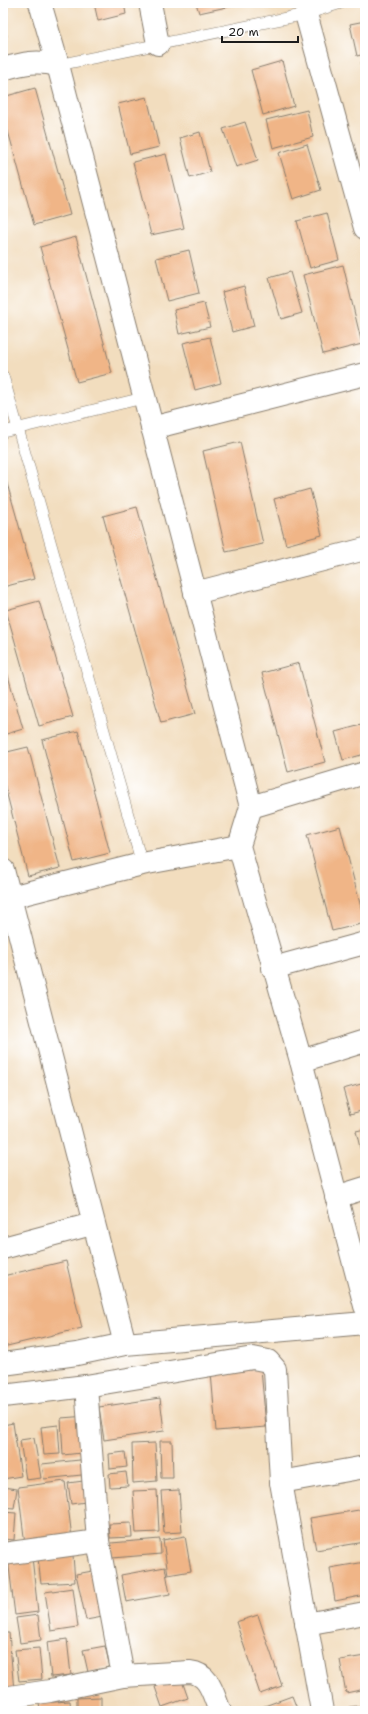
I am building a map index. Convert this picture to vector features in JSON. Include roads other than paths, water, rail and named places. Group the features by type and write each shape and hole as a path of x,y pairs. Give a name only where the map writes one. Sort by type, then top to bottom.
{"street":[{"path":"40,3 58,65 251,807 239,846 300,1061 365,1306"},
{"path":"150,3 158,44"},
{"path":"306,14 365,228"},
{"path":"3,69 25,63 42,62 58,65"},
{"path":"152,428 365,374"},
{"path":"195,593 365,549"},
{"path":"251,807 365,773"},
{"path":"7,898 142,864 239,846"},
{"path":"3,870 7,898 124,1344"},
{"path":"273,968 365,943"},
{"path":"300,1061 365,1042"},
{"path":"336,1197 365,1188"},
{"path":"3,1248 92,1224"},
{"path":"3,1364 77,1354 124,1344 365,1323"},
{"path":"3,1396 86,1386 253,1358 268,1361 275,1369 281,1482 322,1711"},
{"path":"86,1386 98,1541 123,1676"},
{"path":"281,1482 365,1467"},
{"path":"3,1554 98,1541"},
{"path":"306,1624 365,1613"},
{"path":"3,1698 50,1691 123,1676 196,1672 206,1679 220,1711"}],"lane":[{"path":"58,65 306,14 341,3"},
{"path":"3,376 142,864"},
{"path":"3,432 144,398"}]}
